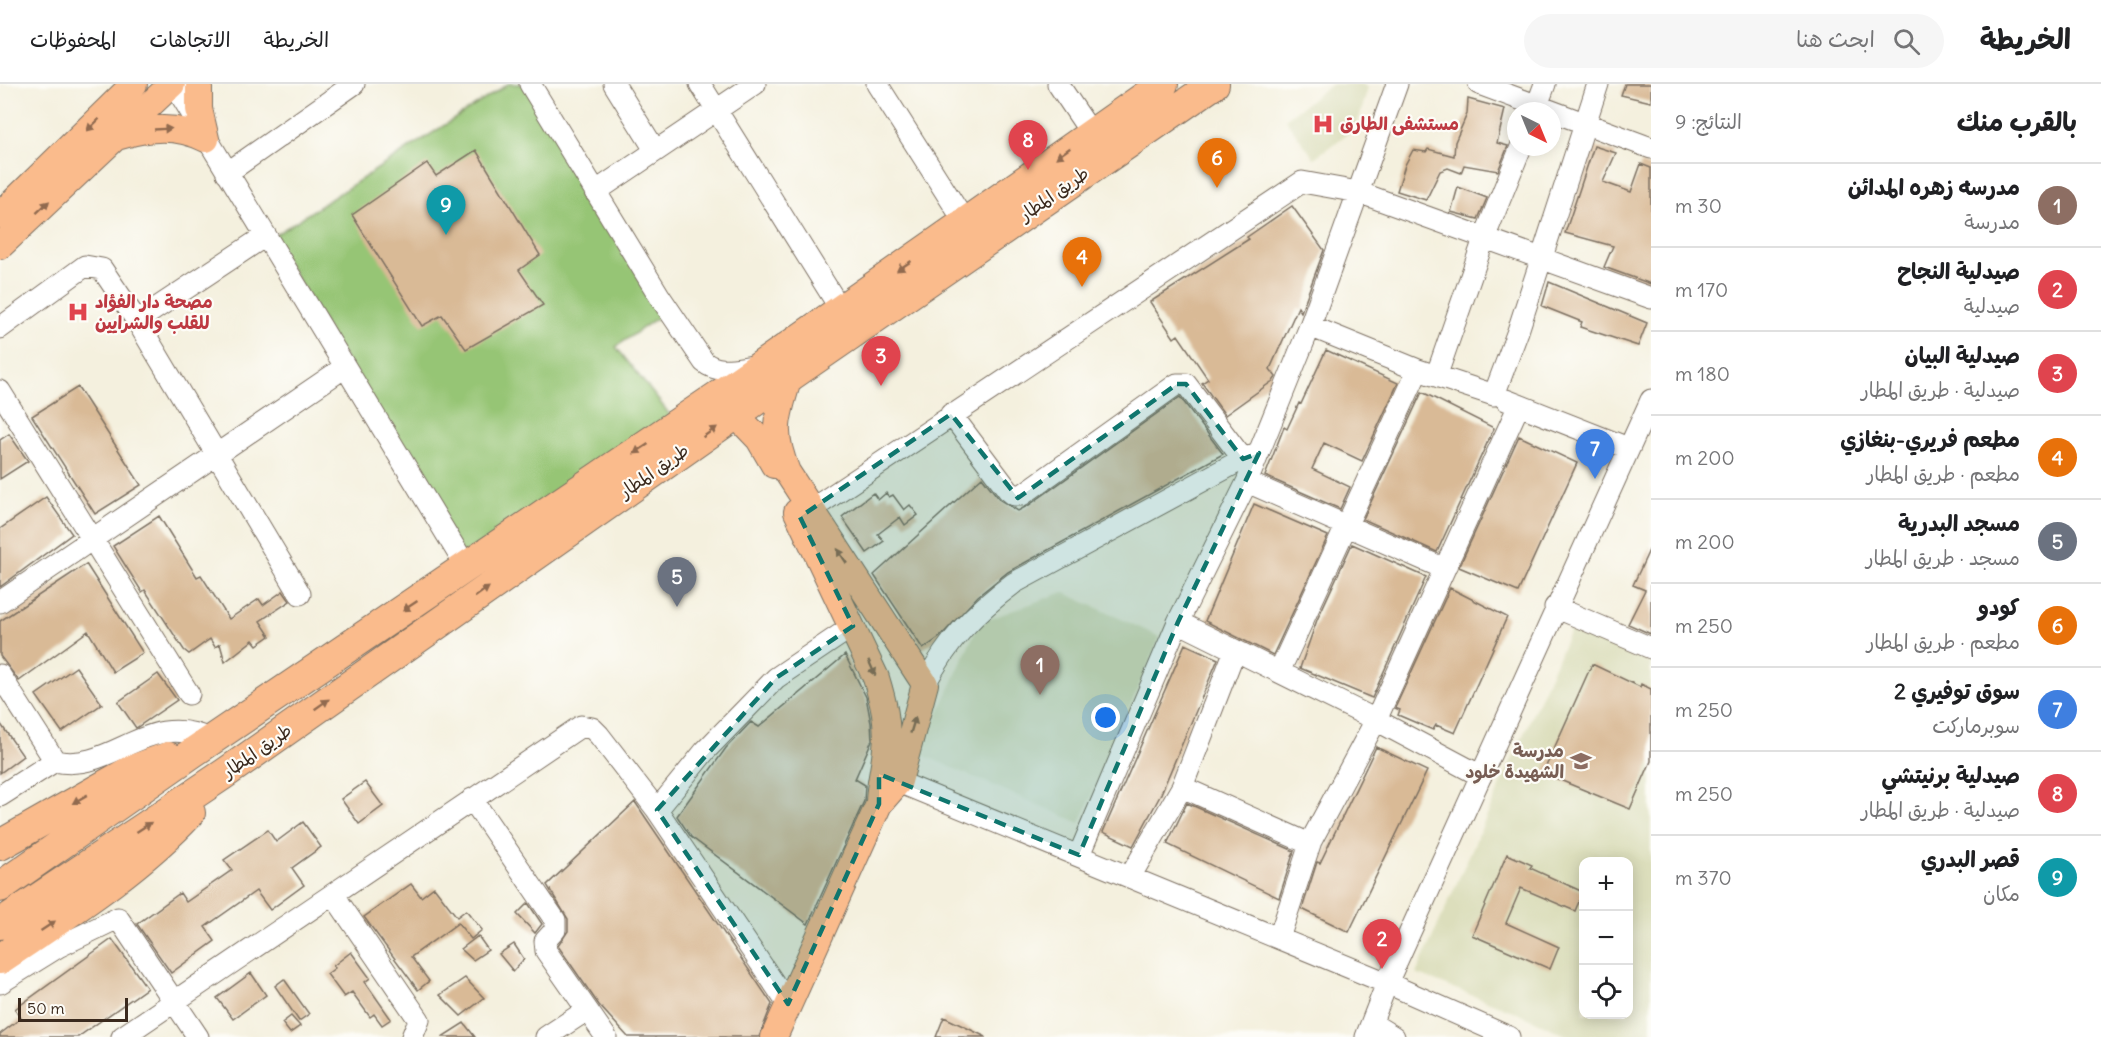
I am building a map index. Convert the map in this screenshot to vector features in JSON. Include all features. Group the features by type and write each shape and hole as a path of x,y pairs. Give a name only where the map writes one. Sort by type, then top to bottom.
{"highway":[{"name":"طريق المطار","path":"0,888 201,746 467,568 966,224 1163,84"},
{"name":"طريق المطار","path":"0,924 224,774 735,414 1214,84"},
{"path":"0,845 132,770 201,746"},
{"path":"0,959 63,916 152,849 173,831 224,774"}],"main road":[{"path":"0,246 173,84"},
{"path":"199,84 199,109 206,139"},
{"path":"0,215 126,89"},
{"path":"120,136 138,130 179,128 206,139"},
{"path":"789,377 776,421 777,447 876,678 883,701 890,778"},
{"path":"735,414 765,447 806,513 925,684 879,804 774,1037"}],"street":[{"path":"173,84 467,568"},
{"path":"227,173 354,84"},
{"path":"530,84 595,192 704,362 711,367 723,369 762,365"},
{"path":"614,84 655,150"},
{"path":"700,84 841,310"},
{"path":"595,192 755,84"},
{"path":"877,84 966,224"},
{"path":"1058,84 1091,133"},
{"path":"1079,855 1178,622 1247,482 1251,456 1310,326 1396,84"},
{"path":"1479,84 1522,102"},
{"path":"1538,102 1545,84"},
{"path":"1494,395 1518,331 1583,123 1598,84"},
{"path":"1561,116 1651,148"},
{"path":"1279,672 1344,525 1427,372 1517,156"},
{"path":"806,513 1294,186 1310,181 1358,192 1485,236 1651,298"},
{"path":"137,321 265,236"},
{"path":"0,328 85,266 102,269 137,321 300,594"},
{"path":"1310,326 1628,448"},
{"path":"0,602 345,367"},
{"path":"951,414 1014,495 1022,495 1177,384 1186,384 1251,456"},
{"path":"0,391 189,694"},
{"path":"1394,1037 1369,1030 1387,983 1555,607 1651,400"},
{"path":"1279,938 1311,841 1376,720 1443,568 1519,405"},
{"path":"925,684 942,652 960,629 986,603 1005,590 1251,456"},
{"path":"1247,482 1443,568"},
{"path":"1555,607 1651,648"},
{"path":"1178,622 1376,720 1481,776"},
{"path":"657,810 705,751 776,678 853,626"},
{"path":"1130,877 1182,787 1236,650"},
{"path":"0,675 55,760"},
{"path":"122,1037 581,726 592,728 599,735 657,810 788,1004"},
{"path":"0,796 55,760 77,764 165,730 186,730 201,746"},
{"path":"890,778 1387,983 1509,1037"},
{"path":"1182,787 1303,841 1311,841"},
{"path":"472,799 555,920 557,925 544,942 544,946 606,1037"},
{"path":"333,894 419,1020 412,1037"},
{"path":"0,983 58,947 118,918 198,1037"},
{"path":"546,1037 587,1010"}],"highlighted area":[{"path":"1177,384 1186,384 1243,459 1259,453 1178,622 1079,855 879,774 879,804 788,1004 657,810 776,678 853,626 800,517 951,414 1018,498"}],"shaded area":[{"name":"مستشفى الطارق","path":"1332,84 1364,84 1368,88 1359,119 1353,130 1314,158 1285,119"},
{"path":"1063,592 1160,637 1080,823 920,754 979,623"},
{"name":"مدرسة الشهيدة خلود","path":"1573,624 1651,660 1651,1037 1570,1037 1513,1011 1416,974"}],"green space":[{"path":"508,84 526,84 668,310 616,347 675,421 468,563 272,237"}],"building":[{"path":"1625,84 1651,84 1651,102 1621,95"},
{"path":"1468,99 1505,109 1497,143 1507,146 1507,148 1498,171 1464,165 1461,173 1448,168 1440,171 1426,200 1397,191 1405,165 1413,150 1426,152 1428,149 1454,156 1455,142 1467,114"},
{"path":"1594,146 1616,153 1603,182 1631,192 1641,164 1651,168 1651,284 1604,267 1613,246 1565,233"},
{"path":"476,150 540,255 519,270 543,305 466,349 442,315 422,326 352,215 427,163 436,176"},
{"path":"1458,187 1487,198 1478,219 1451,212"},
{"path":"1292,206 1324,250 1301,312 1298,307 1270,369 1276,377 1225,415 1202,383 1208,379 1178,335 1174,338 1150,302 1249,239 1247,237"},
{"path":"1549,282 1647,323 1638,346 1580,327 1582,322 1542,306"},
{"path":"1326,350 1398,383 1362,461 1324,443 1312,469 1350,487 1340,509 1265,476 1284,427 1287,429 1299,403 1301,404"},
{"path":"78,387 141,485 95,514 32,416"},
{"path":"1422,392 1494,428 1437,552 1363,519"},
{"path":"1180,397 1223,454 1008,572 978,596 940,637 923,649 874,575 982,477 1000,500 1018,511"},
{"path":"9,434 28,461 0,479 0,440"},
{"path":"1519,436 1577,463 1518,592 1459,567"},
{"path":"873,493 878,500 886,493 889,497 893,495 904,510 910,505 918,515 905,525 900,517 878,534 884,541 867,553 842,517"},
{"path":"46,497 72,534 0,587 0,529"},
{"path":"1254,504 1328,536 1273,655 1205,621"},
{"path":"159,516 197,577 201,575 229,619 259,599 263,605 283,591 290,601 260,621 270,636 257,645 253,640 225,662 220,644 215,647 210,639 189,654 184,650 145,590 142,592 113,546"},
{"path":"1352,544 1426,577 1372,698 1300,668 1317,620"},
{"path":"1651,546 1651,634 1628,624 1645,590 1633,585"},
{"path":"86,564 143,653 113,672 88,631 19,681 0,656 0,621"},
{"path":"1450,588 1507,617 1455,733 1436,725 1433,730 1398,715 1400,710 1395,708"},
{"path":"1185,644 1218,659 1160,796 1133,846 1103,832"},
{"path":"845,655 866,697 871,723 872,740 855,779 865,785 864,801 808,924 691,837 677,816 726,748 751,722 759,727"},
{"path":"1592,664 1640,687 1641,684 1651,689 1651,761 1630,809 1543,773"},
{"path":"76,667 102,704 62,732 36,695"},
{"path":"158,674 177,700 136,728 118,702"},
{"path":"0,723 23,756 0,773"},
{"path":"1376,747 1427,771 1349,932 1302,909 1317,862 1320,863"},
{"path":"365,782 383,806 359,824 341,799"},
{"path":"635,802 772,1004 759,1037 628,1037 599,1005 558,946 568,931 568,919 547,885"},
{"path":"1187,803 1294,851 1279,898 1167,844"},
{"path":"303,822 321,847 292,868 304,885 270,910 256,891 205,927 215,941 171,973 137,924 180,893 186,902 232,870 224,860 268,830 276,842"},
{"path":"1507,854 1532,865 1530,868 1579,890 1579,902 1575,911 1521,888 1506,923 1559,947 1550,969 1472,935"},
{"path":"411,884 421,897 434,887 457,917 466,910 482,930 471,939 458,923 411,957 429,981 418,990 364,917"},
{"path":"528,903 542,924 535,933 517,914"},
{"path":"478,936 488,950 473,960 461,949"},
{"path":"112,939 147,988 78,1037 0,1037 0,1034 21,1018 15,1009"},
{"path":"514,944 524,959 513,971 499,954"},
{"path":"351,952 370,978 365,982 391,1019 382,1025 374,1014 370,1017 352,992 344,997 327,974 335,968 333,966"},
{"path":"251,973 266,995 233,1019 217,998"},
{"path":"465,978 484,998 461,1016 440,995"},
{"path":"284,979 309,1014 299,1021 275,986"},
{"path":"291,1016 300,1026 290,1033 282,1023"},
{"path":"944,1017 986,1037 936,1037"},
{"path":"464,1023 475,1037 442,1037"}],"place":[{"name":"مستشفى الطارق","path":"1323,124"},
{"name":"صيدلية برنيتشي","path":"1028,170"},
{"name":"كودو","path":"1217,188"},
{"name":"قصر البدري","path":"446,235"},
{"name":"مطعم فريري-بنغازي","path":"1082,287"},
{"name":"مصحة دار الفؤاد للقلب والشرايين","path":"78,312"},
{"name":"صيدلية البيان","path":"881,386"},
{"name":"سوق توفيري 2","path":"1595,479"},
{"name":"مسجد البدرية","path":"677,607"},
{"name":"مدرسه زهره المدائن","path":"1040,695"},
{"name":"مدرسة الشهيدة خلود","path":"1581,761"},
{"name":"صيدلية النجاح","path":"1382,969"}]}
